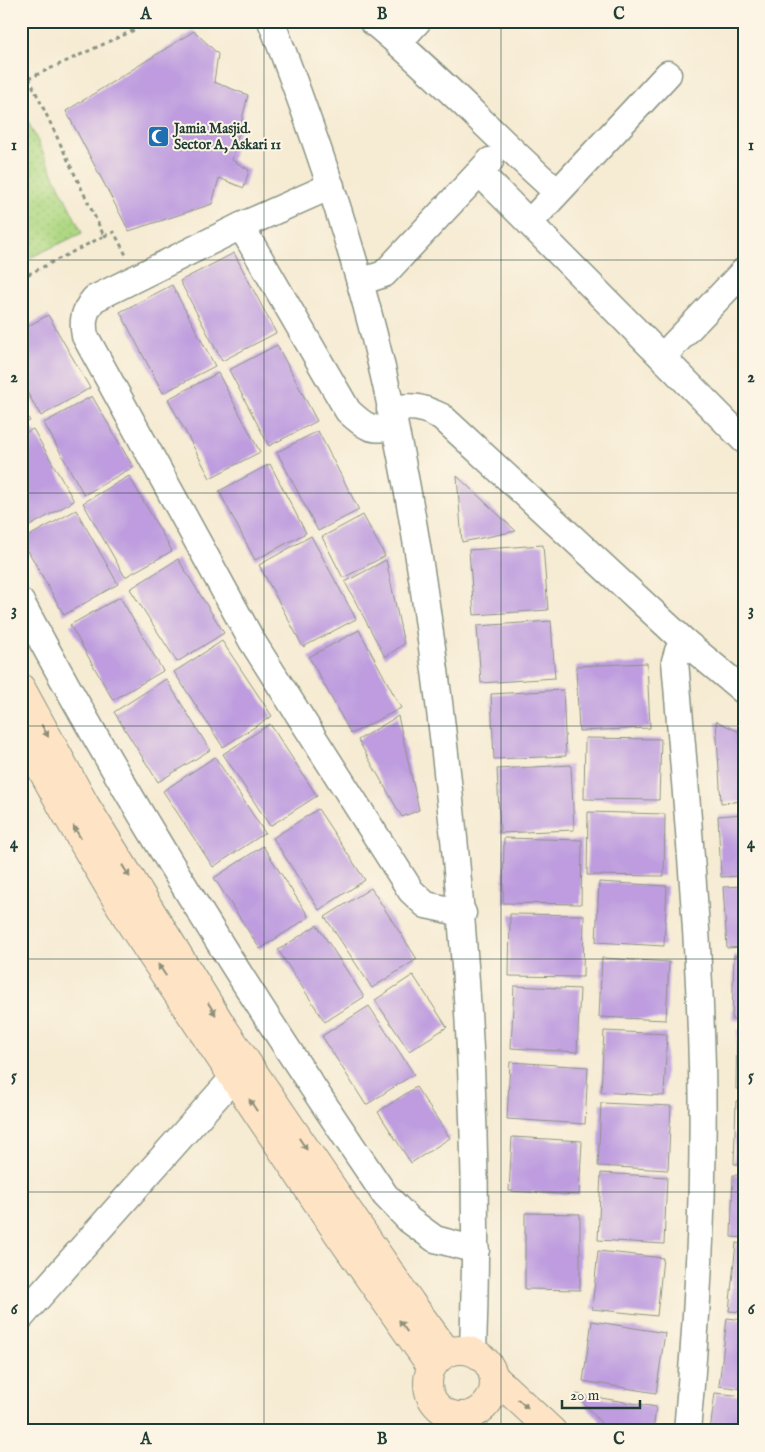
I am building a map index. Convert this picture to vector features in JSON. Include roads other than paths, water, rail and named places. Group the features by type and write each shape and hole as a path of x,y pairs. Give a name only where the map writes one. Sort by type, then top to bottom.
{"street":[{"path":"271,21 331,186 360,282 392,418 424,590 442,722 462,913 470,1062 476,1250 451,1356 427,1380 430,1395 438,1407 459,1423 467,1416 483,1409 493,1395 495,1378"},
{"path":"372,21 398,42 504,145 556,191"},
{"path":"398,42 418,21"},
{"path":"530,222 556,191 668,74"},
{"path":"360,282 384,274 504,145"},
{"path":"480,173 744,440"},
{"path":"331,186 242,226 94,300 84,316 85,336 252,641 412,891 426,905 462,913"},
{"path":"242,226 348,410 363,425 380,430 405,406 420,407 442,417 685,642 744,691"},
{"path":"662,357 744,271"},
{"path":"21,602 82,717 236,972 385,1195 410,1220 435,1239 476,1250"},
{"path":"685,642 678,651 675,661 695,912 702,1067 702,1214 688,1431"},
{"path":"21,688 84,803 224,1028 411,1303 451,1356"},
{"path":"21,732 65,812 132,926 339,1236 451,1356 488,1362 495,1378 552,1431"},
{"path":"21,1317 234,1077"}],"place":[{"name":"Jamia Masjid. Sector A, Askari 11","path":"158,136"}]}
